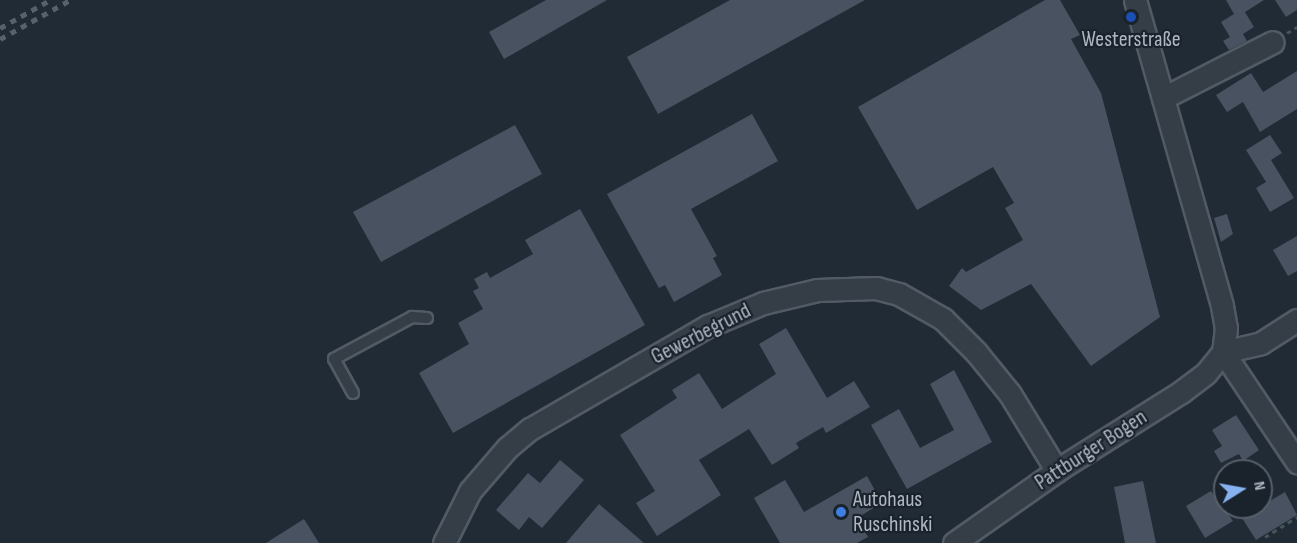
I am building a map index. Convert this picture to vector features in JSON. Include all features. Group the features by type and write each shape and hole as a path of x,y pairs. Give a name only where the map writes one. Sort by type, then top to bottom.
{"street":[{"path":"1135,0 1222,306 1226,328 1223,352 1297,462"},
{"path":"1163,98 1273,42"},
{"name":"Gewerbegrund","path":"444,543 470,491 507,448 530,429 708,326 763,303 818,290 876,288 899,294 943,319 976,351 1010,394 1058,471"},
{"path":"1223,352 1261,343 1297,320"},
{"name":"Pattburger Bogen","path":"954,543 1058,471 1181,393 1206,373 1223,352"}],"lane":[{"path":"353,393 334,359 412,317 428,318"}],"path":[{"path":"1265,537 1297,517"}],"building":[{"path":"546,0 607,0 504,59 489,32"},
{"path":"730,0 865,0 658,114 627,57"},
{"path":"1045,0 1060,0 1080,35 1071,39 1101,93 1160,317 1091,366 1031,284 981,310 949,286 962,268 966,272 1023,240 1005,208 1014,203 993,167 917,210 858,107"},
{"path":"1226,0 1264,0 1245,12 1254,27 1243,34 1247,41 1229,50 1223,41 1230,37 1221,22 1234,14"},
{"path":"1275,0 1297,0 1297,10 1286,17"},
{"path":"1297,71 1297,109 1260,132 1243,102 1227,112 1216,95 1251,73 1263,92"},
{"path":"752,114 778,161 691,209 717,256 713,258 722,275 674,302 665,285 659,288 607,194"},
{"path":"515,125 542,174 381,262 353,212"},
{"path":"1270,135 1282,153 1271,160 1294,198 1270,212 1256,188 1266,182 1246,150"},
{"path":"580,209 645,325 453,433 419,373 469,344 458,323 483,309 473,291 479,288 474,279 487,272 490,278 533,254 525,240"},
{"path":"1227,214 1233,234 1221,242 1214,218"},
{"path":"1297,236 1297,271 1288,276 1273,250"},
{"path":"786,328 827,398 854,381 870,407 826,433 823,427 796,443 799,448 772,465 749,429 699,460 721,495 657,536 636,503 655,491 620,435 677,398 672,390 699,373 722,409 776,374 759,344"},
{"path":"954,370 992,442 907,489 871,425 899,409 920,448 954,430 930,384"},
{"path":"1236,415 1259,450 1246,459 1242,459 1239,454 1229,459 1219,459 1214,451 1222,446 1212,430"},
{"path":"560,460 584,480 542,528 529,517 519,530 496,510 528,473 540,483"},
{"path":"867,476 882,503 857,518 868,537 857,543 780,543 754,498 785,480 804,512"},
{"path":"1143,481 1156,543 1125,543 1114,487"},
{"path":"1211,491 1213,494 1213,519 1232,519 1233,521 1205,538 1186,506"},
{"path":"1285,492 1297,515 1256,540 1243,519 1273,519 1273,499"},
{"path":"599,504 644,543 566,543"},
{"path":"304,519 319,543 266,543"}],"railway":[{"path":"0,28 50,0"},
{"path":"0,39 70,0"}],"place":[{"name":"Westerstraße","path":"1131,17"},
{"name":"Autohaus Ruschinski","path":"841,512"}]}
